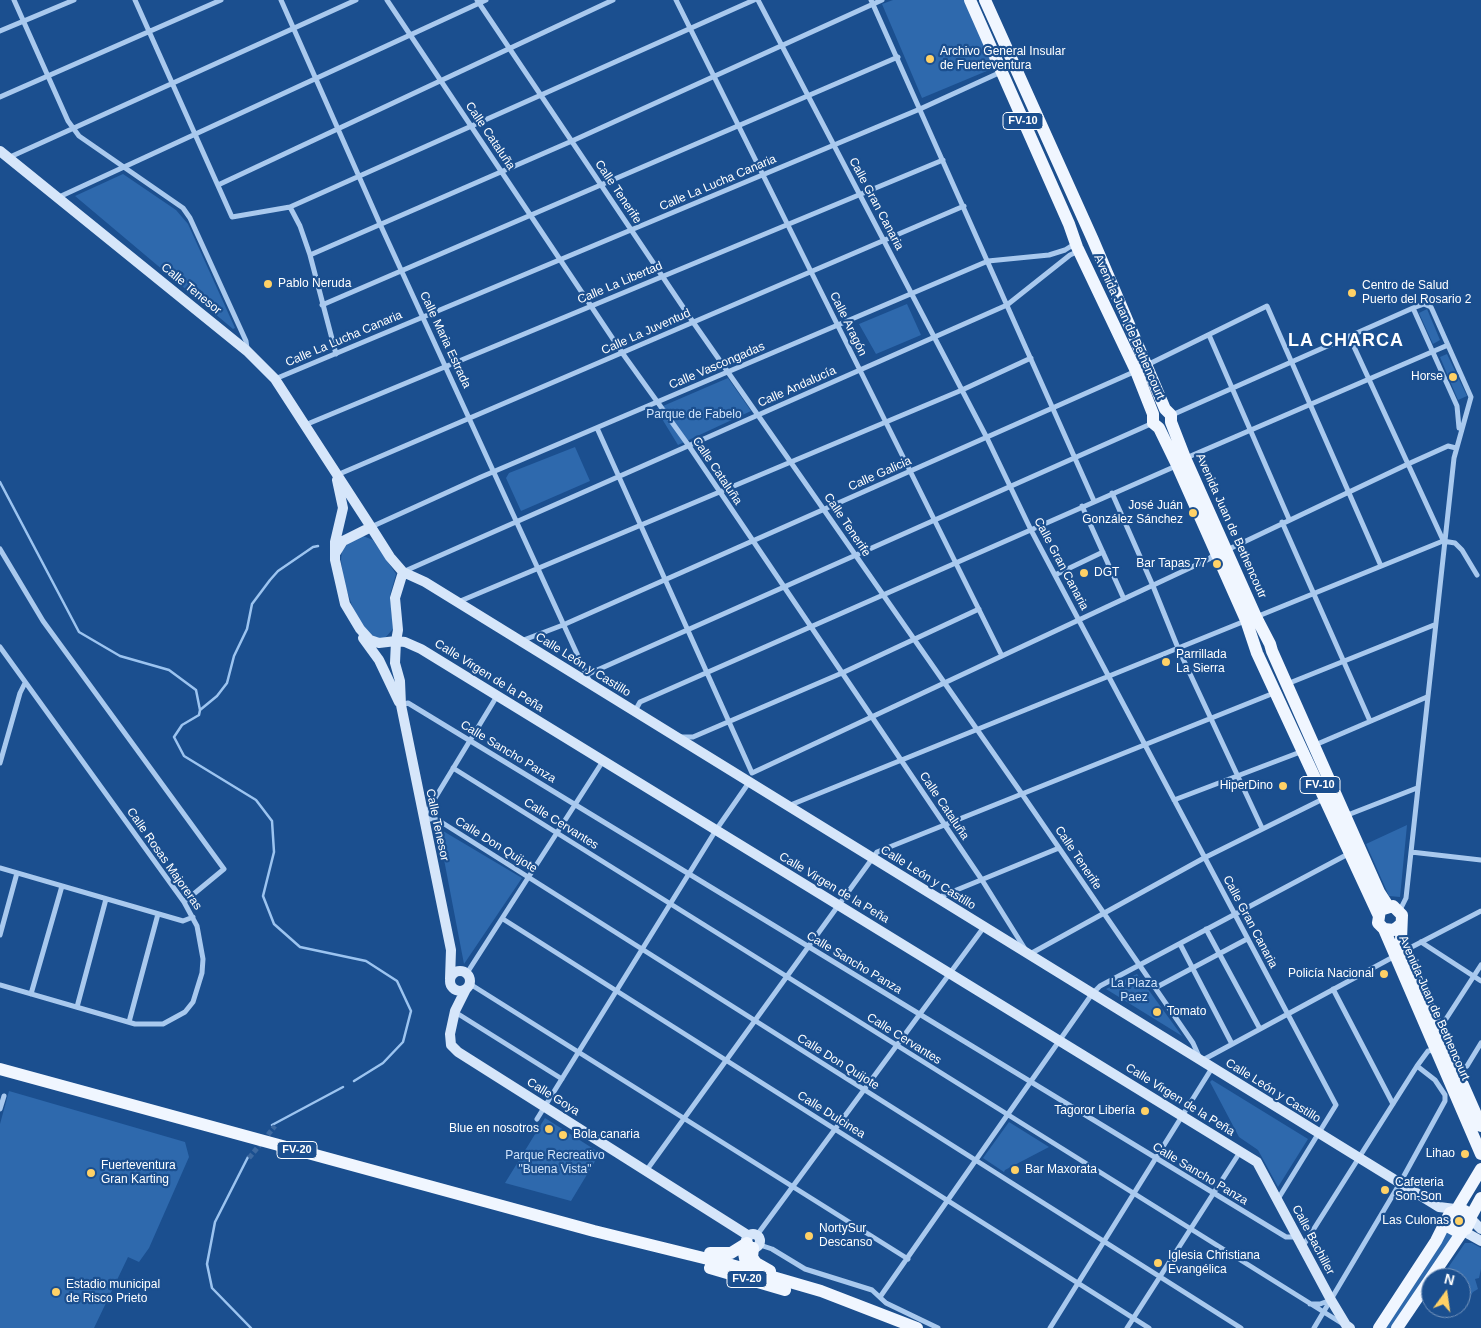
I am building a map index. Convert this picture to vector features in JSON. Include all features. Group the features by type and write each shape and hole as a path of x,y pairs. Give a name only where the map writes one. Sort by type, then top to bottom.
{"main road":[{"name":"Avenida Juan de Bethencourt","path":"970,0 1078,247 1141,368"},
{"name":"Avenida Juan de Bethencourt","path":"985,0 1091,240 1162,419"},
{"path":"1078,247 1086,252 1091,240"},
{"name":"Avenida Juan de Bethencoutr","path":"1162,419 1281,688"},
{"name":"FV-10","path":"1281,688 1309,748 1345,816 1380,892 1394,908 1400,924"},
{"name":"FV-10","path":"1309,748 1326,798 1378,914 1378,923 1384,930"},
{"path":"1378,914 1384,907 1394,908"},
{"name":"Avenida Juan de Bethencourt","path":"1400,924 1399,953 1436,1050 1481,1154"},
{"path":"1384,930 1394,930 1400,924"},
{"name":"Avenida Juan de Bethencourt","path":"1384,930 1399,953 1437,1027 1481,1126"},
{"name":"FV-20","path":"0,1069 872,1309 916,1328"},
{"path":"1379,1328 1481,1169"},
{"path":"1397,1328 1463,1231 1469,1227 1470,1219 1481,1198"},
{"path":"1452,1214 1465,1210 1470,1219"},
{"path":"1452,1214 1452,1230 1463,1231"},
{"path":"665,1251 683,1248 718,1255 731,1253 751,1244"},
{"path":"728,1264 751,1244"},
{"path":"751,1244 749,1270 755,1276 825,1297"},
{"path":"751,1244 752,1257 764,1269 805,1283 825,1297"},
{"name":"FV-20","path":"665,1251 749,1270"},
{"name":"FV-20","path":"825,1297 899,1328"}],"street":[{"path":"14,0 48,76 79,136 183,208 190,218 246,341 247,351"},
{"path":"0,31 74,0"},
{"path":"135,0 232,216 290,207 754,0"},
{"path":"0,97 221,0"},
{"name":"Calle Maria Estrada","path":"280,0 586,676 594,686"},
{"path":"10,157 356,0"},
{"name":"Calle Cataluña","path":"387,0 623,354 753,541 982,880 1029,955"},
{"path":"59,197 478,2 486,0"},
{"path":"218,185 613,0"},
{"name":"Calle Aragón","path":"676,0 1002,656"},
{"name":"Calle Gran Canaria","path":"758,0 987,438 1031,530 1336,1105 1318,1133"},
{"path":"310,255 572,141 872,2 882,0"},
{"name":"Calle Tenerife","path":"478,2 693,322 759,414 1155,988 1193,1044 1201,1061"},
{"path":"872,2 1094,501"},
{"path":"322,305 898,57"},
{"name":"Calle La Lucha Canaria","path":"275,379 920,109 1001,72"},
{"name":"Calle Tenesor","path":"0,151 10,157 247,351 275,379 390,557 403,572 395,598 398,630 395,663 400,681 400,705 451,950 450,982"},
{"name":"Calle La Libertad","path":"305,425 943,160"},
{"name":"Calle La Juventud","path":"336,475 623,354 964,206"},
{"path":"290,207 300,226 310,255 336,354"},
{"name":"Calle Vascongadas","path":"371,527 494,472 988,261 1049,255 1078,247"},
{"name":"Calle Andalucía","path":"403,572 1007,305 1078,247"},
{"path":"586,676 1231,388 1424,304 1431,307 1471,397 1456,448 1443,541 1406,898 1394,908"},
{"name":"Calle Galicia","path":"521,641 563,625 987,438 1141,368 1267,306 1290,362"},
{"path":"1413,308 1457,406 1459,434"},
{"path":"1209,335 1248,430 1289,519"},
{"path":"1349,336 1443,541"},
{"path":"635,712 640,702 1031,530 1248,430 1448,345"},
{"path":"457,602 539,570 962,390 1031,358"},
{"path":"1290,362 1380,566"},
{"path":"597,428 729,721 751,778"},
{"path":"537,1119 716,830 751,778 872,717 1154,586 1282,522 1448,446 1456,448"},
{"name":"Calle Tenesor","path":"336,475 343,508 335,542 339,585 356,630 379,660 400,705"},
{"path":"1112,493 1154,586 1178,648 1262,828"},
{"path":"1082,506 1124,599"},
{"path":"1282,522 1370,721"},
{"path":"335,554 342,541 371,527"},
{"path":"787,806 1443,541 1455,543 1462,550 1477,574"},
{"path":"0,548 43,621 224,870 184,902"},
{"path":"1055,574 1103,552"},
{"path":"420,564 419,573 425,582"},
{"name":"Calle León y Castillo","path":"403,572 425,582 676,737 751,778 787,806 1452,1214"},
{"path":"676,737 693,737 842,673 979,609"},
{"name":"Calle Virgen de la Peña","path":"348,610 370,640 379,643 396,642 414,646 1257,1162"},
{"path":"646,1171 877,852 1212,718 1344,661 1434,625"},
{"path":"400,681 401,650 407,646 414,646"},
{"name":"Calle Rosas Majoreras","path":"0,647 184,902 197,926 203,959 202,973 193,1002 185,1012 163,1024 150,1026 129,1022 0,985"},
{"path":"0,763 20,693 26,683"},
{"path":"423,818 497,696"},
{"path":"1174,800 1237,774 1309,748 1427,697"},
{"name":"Calle Sancho Panza","path":"400,705 408,703 1155,1158 1286,1237 1300,1242"},
{"path":"603,761 503,919 465,973 456,972 450,982 458,991 468,987 579,1052 908,1259"},
{"name":"Calle Cervantes","path":"453,768 1348,1327"},
{"path":"1345,816 1417,788"},
{"path":"1029,955 1204,858 1326,798"},
{"name":"Calle Don Quijote","path":"423,818 438,820 1241,1328"},
{"path":"937,898 1059,848"},
{"path":"1411,852 1481,860"},
{"path":"880,1297 1092,994 1100,986 1350,853"},
{"path":"0,868 182,921 193,917"},
{"path":"0,935 17,873"},
{"path":"31,994 62,886"},
{"path":"77,1007 106,899"},
{"path":"1201,1061 1399,953 1481,911"},
{"path":"129,1022 158,914"},
{"name":"Calle Dulcinea","path":"503,919 1149,1328"},
{"path":"938,1328 886,1303 872,1290 805,1269 772,1250 751,1244 984,927"},
{"path":"1206,929 1260,1029"},
{"path":"1155,988 1247,939"},
{"path":"1421,942 1481,981"},
{"path":"1180,944 1232,1044"},
{"name":"Calle Tenesor","path":"451,950 465,973 468,987"},
{"path":"1437,1027 1446,1019 1481,965"},
{"name":"Calle Goya","path":"450,982 455,1011"},
{"name":"Calle Goya","path":"468,987 455,1011 450,1038 454,1048 646,1171 751,1244"},
{"path":"1334,989 1393,1104"},
{"path":"455,1011 562,1079"},
{"path":"1457,1072 1467,1066 1481,1043"},
{"path":"1300,1242 1358,1158 1417,1066 1428,1051 1436,1050"},
{"path":"1314,1328 1400,1183 1445,1101 1445,1095 1435,1080 1417,1066"},
{"path":"1050,1328 1212,1068"},
{"path":"0,1109 4,1096"},
{"path":"1278,1200 1318,1133"},
{"path":"1128,1328 1240,1152"},
{"name":"Calle Bachiller","path":"1257,1162 1331,1300 1348,1327"},
{"path":"1470,1219 1481,1229"},
{"path":"1463,1231 1481,1241"},
{"path":"1310,1304 1324,1304 1331,1300"}],"green space":[{"path":"893,0 964,0 994,68 922,98 882,4"},
{"path":"123,174 176,210 188,224 235,328 233,329 75,196"},
{"path":"907,304 921,335 876,354 859,324"},
{"path":"1427,309 1440,340 1433,344 1419,313"},
{"path":"1447,354 1467,396 1458,400 1440,357"},
{"name":"Parque de Fabelo","path":"728,378 751,411 678,445 656,409"},
{"path":"575,447 590,481 521,511 506,478 509,473"},
{"path":"363,536 373,540 396,574 390,595 393,629 384,639 374,637 363,626 353,608 344,583 341,560 342,551 348,543"},
{"path":"1407,825 1400,897 1389,896 1366,844"},
{"path":"438,828 522,878 464,964"},
{"name":"La Plaza Paez","path":"1137,974 1182,1036 1106,989"},
{"path":"1212,1080 1308,1139 1278,1187 1258,1150 1239,1137 1210,1082"},
{"path":"9,1091 185,1142 189,1157 149,1248 139,1262 128,1257 94,1328 0,1328 0,1124"},
{"name":"Parque Recreativo \"Buena Vista\"","path":"545,1118 600,1153 571,1201 505,1183"},
{"path":"1009,1122 1049,1147 1004,1172 983,1158"},
{"path":"1447,1232 1454,1236 1432,1268 1423,1268"},
{"path":"1465,1243 1472,1243 1481,1248 1481,1269 1479,1278 1475,1279 1478,1289 1471,1295 1471,1268 1448,1268"},
{"path":"1421,1271 1421,1285 1392,1328 1383,1328"}],"waterway":[{"path":"0,482 79,632 120,656 169,670 196,690 200,710 199,715 182,725 174,737 184,756 256,800 272,821 274,852 263,896 274,924 300,947 366,961 397,981 411,1011 403,1042 383,1063 354,1081"},
{"path":"200,710 217,696 227,683 234,656 247,629 252,604 278,571 313,547 318,546"},
{"path":"272,1125 343,1087"},
{"path":"248,1157 215,1222 207,1264 212,1288 251,1328"}],"tunnel":[{"path":"249,1158 275,1126"}],"place":[{"name":"Archivo General Insular de Fuerteventura","path":"930,59"},
{"name":"Pablo Neruda","path":"268,284"},
{"name":"Centro de Salud Puerto del Rosario 2","path":"1352,293"},
{"name":"Horse","path":"1453,377"},
{"name":"José Juán González Sánchez","path":"1193,513"},
{"name":"Bar Tapas 77","path":"1217,564"},
{"name":"DGT","path":"1084,573"},
{"name":"Parrillada La Sierra","path":"1166,662"},
{"name":"HiperDino","path":"1283,786"},
{"name":"Policía Nacional","path":"1384,974"},
{"name":"Tomato","path":"1157,1012"},
{"name":"Tagoror Libería","path":"1145,1111"},
{"name":"Blue en nosotros","path":"549,1129"},
{"name":"Bola canaria","path":"563,1135"},
{"name":"Lihao","path":"1465,1154"},
{"name":"Bar Maxorata","path":"1015,1170"},
{"name":"Fuerteventura Gran Karting","path":"91,1173"},
{"name":"Cafeteria Son-Son","path":"1385,1190"},
{"name":"Las Culonas","path":"1459,1221"},
{"name":"NortySur Descanso","path":"809,1236"},
{"name":"Iglesia Christiana Evangélica","path":"1158,1263"},
{"name":"Estadio municipal de Risco Prieto","path":"56,1292"}],"district":[{"name":"LA CHARCA","path":"1346,341"}]}
